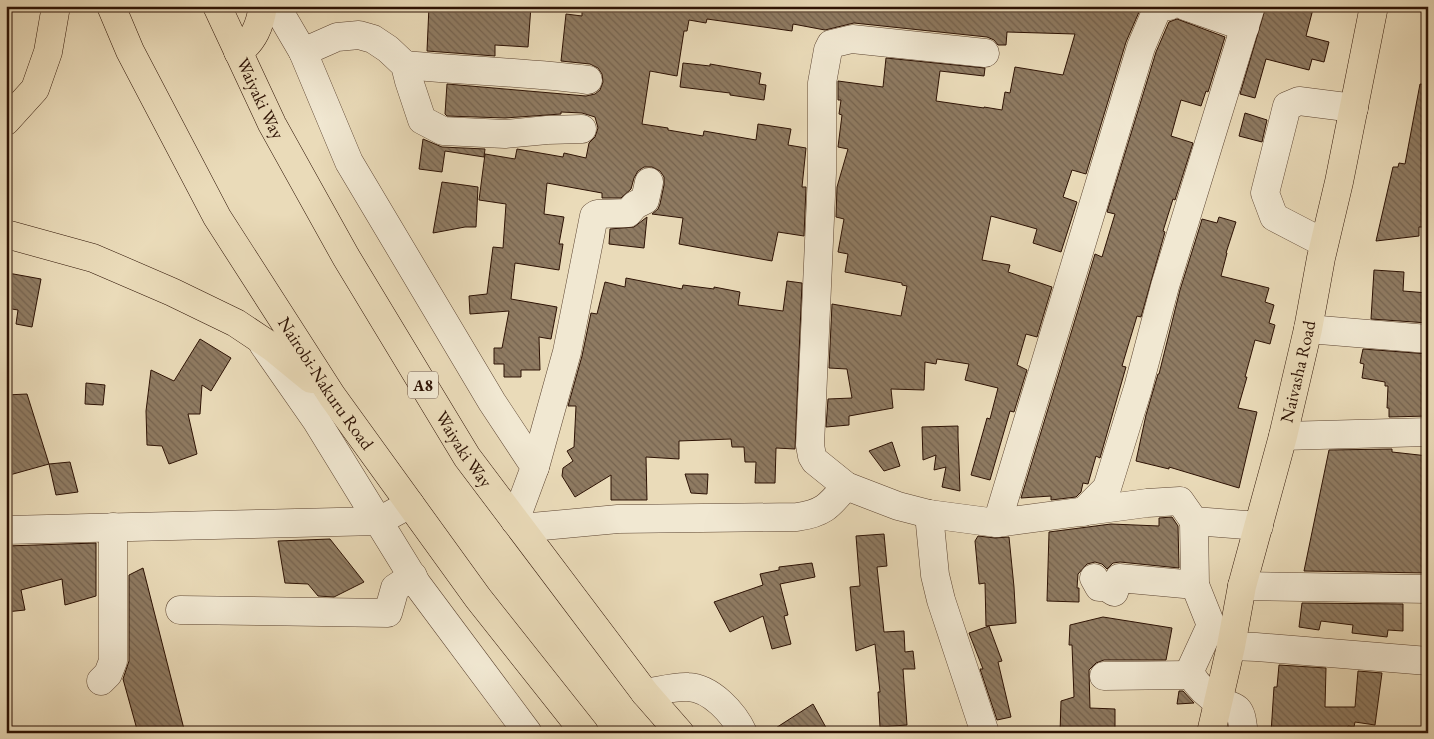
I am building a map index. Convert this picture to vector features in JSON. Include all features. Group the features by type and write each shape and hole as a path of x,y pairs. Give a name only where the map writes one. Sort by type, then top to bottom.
{"main road":[{"path":"6,121 35,89 48,52 56,6"},
{"name":"Nairobi-Nakuru Road","path":"111,6 130,51 216,217 332,396 478,598 585,733"},
{"name":"Waiyaki Way","path":"217,6 272,124 346,257 467,457 646,693 680,733"},
{"path":"238,52 250,42 260,21 263,6"},
{"name":"Naivasha Road","path":"1211,733 1231,646 1242,586 1283,436 1308,329 1324,243 1374,6"},
{"path":"6,234 93,258 236,323 272,346 332,396"}],"street":[{"path":"276,6 304,52 349,162 492,402 535,467"},
{"path":"997,523 1140,47 1158,7 1169,6"},
{"path":"1083,512 1107,488 1248,17 1185,6"},
{"path":"304,52 337,36 359,35 373,39 388,49 405,65 422,120 442,132 505,134 582,129"},
{"path":"985,53 852,39 836,41 831,44 828,50 822,83 822,173 810,445 812,456 814,460 846,486 898,506 930,514 997,523 1147,503 1180,501 1194,521 1195,585 1210,625 1188,674"},
{"path":"405,65 452,70 517,72 588,80"},
{"path":"1324,243 1274,217 1265,193 1269,172 1287,106 1300,101 1354,108"},
{"path":"649,182 645,200 635,204 628,213 597,214 594,216 567,352 518,525 618,519 797,518 826,508 846,486"},
{"path":"1308,329 1428,339"},
{"path":"258,337 316,420 413,576 528,733"},
{"path":"1283,436 1428,432"},
{"path":"6,530 379,521 410,504"},
{"path":"930,514 935,575 941,600 985,733"},
{"path":"1194,521 1259,526"},
{"path":"101,681 108,674 113,661 113,527"},
{"path":"180,610 388,613 396,588 413,576"},
{"path":"1094,578 1099,587 1106,587 1114,592 1119,578 1195,585"},
{"path":"1242,586 1428,589"},
{"path":"1231,646 1428,661"},
{"path":"1104,676 1190,673 1197,685 1219,702 1232,705 1238,710 1244,733"},
{"path":"646,693 689,687 713,695 737,720 743,733"}],"building":[{"path":"429,6 531,6 528,47 495,45 495,56 427,51"},
{"path":"582,6 1118,6 1139,12 1126,42 1086,174 1072,170 1063,197 1077,202 1061,252 1033,243 1037,229 991,216 982,260 1010,265 1008,272 1052,287 1037,337 1026,334 1017,365 1027,370 1014,412 1010,411 990,480 971,475 987,418 990,419 998,388 965,380 969,364 937,359 936,364 925,362 924,390 891,389 893,408 849,416 849,425 826,427 828,399 852,398 847,369 829,368 832,304 901,316 907,286 902,285 902,283 845,272 848,254 838,252 844,219 836,217 837,187 848,149 838,147 842,115 839,114 841,100 838,100 838,81 883,87 886,58 985,68 984,76 940,71 936,101 1002,110 1005,92 1010,93 1015,67 1063,75 1075,34 1007,32 1006,45 998,45 994,40 987,37 854,23 825,30 793,24 792,31 707,19 706,23 689,20 687,31 684,31 677,76 650,71 642,124 703,136 704,131 756,140 758,124 791,129 788,145 806,148 802,187 806,187 804,236 778,232 772,261 679,244 683,218 652,214 658,209 660,204 664,177 660,171 652,167 644,167 638,171 631,189 621,198 602,198 602,193 547,183 544,214 564,217 559,244 563,244 559,270 515,263 511,299 557,307 551,339 539,337 540,370 521,370 521,377 504,377 504,364 494,364 494,348 502,348 509,311 470,314 469,296 487,294 493,247 503,248 506,204 479,200 485,154 515,159 517,149 563,157 564,153 586,158 589,143 595,137 598,128 595,117 582,113 561,112 561,114 505,118 447,116 445,114 447,84 586,96 595,94 600,90 603,82 602,74 598,68 590,64 561,61 566,14 582,16"},
{"path":"1266,6 1302,6 1313,9 1306,36 1329,42 1324,62 1312,59 1309,70 1266,59 1255,98 1240,94"},
{"path":"1177,19 1225,37 1208,92 1206,91 1201,106 1181,100 1171,136 1193,143 1163,231 1165,232 1141,317 1137,316 1122,366 1126,367 1100,458 1096,456 1088,484 1083,483 1081,492 1076,497 1051,500 1051,496 1021,498 1095,254 1102,257 1115,214 1107,212 1156,52 1169,22"},
{"path":"683,63 710,66 710,64 761,73 759,84 766,85 764,100 730,95 730,93 680,87"},
{"path":"1420,84 1428,85 1428,227 1419,227 1419,236 1376,241 1393,167 1398,167 1399,163 1405,164"},
{"path":"1245,113 1267,120 1262,142 1239,136"},
{"path":"423,139 442,147 485,149 484,157 445,151 442,172 419,169"},
{"path":"442,182 478,187 476,227 465,227 433,233"},
{"path":"647,217 644,248 609,244 610,229 634,227"},
{"path":"1219,217 1236,222 1221,276 1269,288 1265,302 1274,305 1269,323 1275,325 1270,344 1255,340 1238,408 1257,412 1239,488 1169,467 1169,469 1136,461 1146,415 1159,374 1180,290 1202,219 1217,223"},
{"path":"1374,270 1404,272 1403,291 1428,293 1428,323 1371,319"},
{"path":"8,273 41,279 32,327 16,324 18,310 6,308"},
{"path":"626,278 682,289 683,285 714,289 714,287 740,292 738,305 783,311 787,281 802,283 795,449 776,448 775,483 755,483 756,462 745,462 744,447 732,447 731,439 679,441 679,459 646,457 647,500 611,500 611,475 575,497 562,476 563,468 573,461 567,451 574,447 576,406 568,406 582,356 591,313 597,314 605,282 625,287"},
{"path":"200,339 231,358 211,391 202,385 200,414 188,414 197,454 169,464 162,446 147,445 146,411 151,370 174,381"},
{"path":"1363,349 1428,354 1428,416 1389,417 1389,408 1387,408 1388,386 1385,386 1385,382 1362,378 1364,364 1360,363"},
{"path":"86,383 105,385 103,405 85,404"},
{"path":"27,394 49,464 6,476 6,395"},
{"path":"958,426 960,491 942,487 946,467 934,470 936,455 923,460 922,427"},
{"path":"892,442 900,466 884,471 869,451"},
{"path":"1392,449 1392,452 1428,456 1428,573 1304,571 1329,450"},
{"path":"70,462 78,492 56,495 49,464"},
{"path":"685,474 708,474 707,494 691,493"},
{"path":"1172,517 1178,526 1179,568 1120,562 1113,563 1107,569 1102,564 1095,562 1087,564 1078,574 1079,602 1047,601 1049,532 1111,524 1159,526 1159,518"},
{"path":"884,534 887,566 877,567 884,632 904,631 905,652 913,651 915,669 903,669 907,725 880,727 878,692 880,692 875,644 856,651 850,587 860,586 856,536"},
{"path":"978,536 1009,537 1016,623 986,626 985,583 979,584 975,541"},
{"path":"330,539 364,582 334,597 318,596 308,584 285,583 278,541"},
{"path":"96,543 96,596 65,605 62,579 21,590 25,610 6,612 6,546"},
{"path":"812,563 815,577 780,584 788,615 784,616 791,644 772,649 763,616 730,632 714,602 763,585 760,574 779,570 779,567"},
{"path":"143,568 185,733 138,733 123,679 129,661 129,575"},
{"path":"1302,603 1403,604 1403,631 1388,630 1387,637 1352,633 1353,625 1321,621 1319,630 1299,627"},
{"path":"1103,617 1172,628 1166,660 1104,660 1096,663 1089,670 1090,708 1115,709 1115,733 1060,733 1061,701 1074,697 1072,645 1069,645 1070,625"},
{"path":"989,626 1002,661 998,662 1011,717 997,720 980,669 983,669 969,633"},
{"path":"1279,665 1326,668 1325,707 1355,707 1358,671 1382,673 1375,725 1355,722 1354,727 1348,726 1347,733 1271,733 1274,687 1277,687"},
{"path":"1179,691 1183,691 1194,703 1177,704"},
{"path":"813,704 829,733 768,733"}]}
